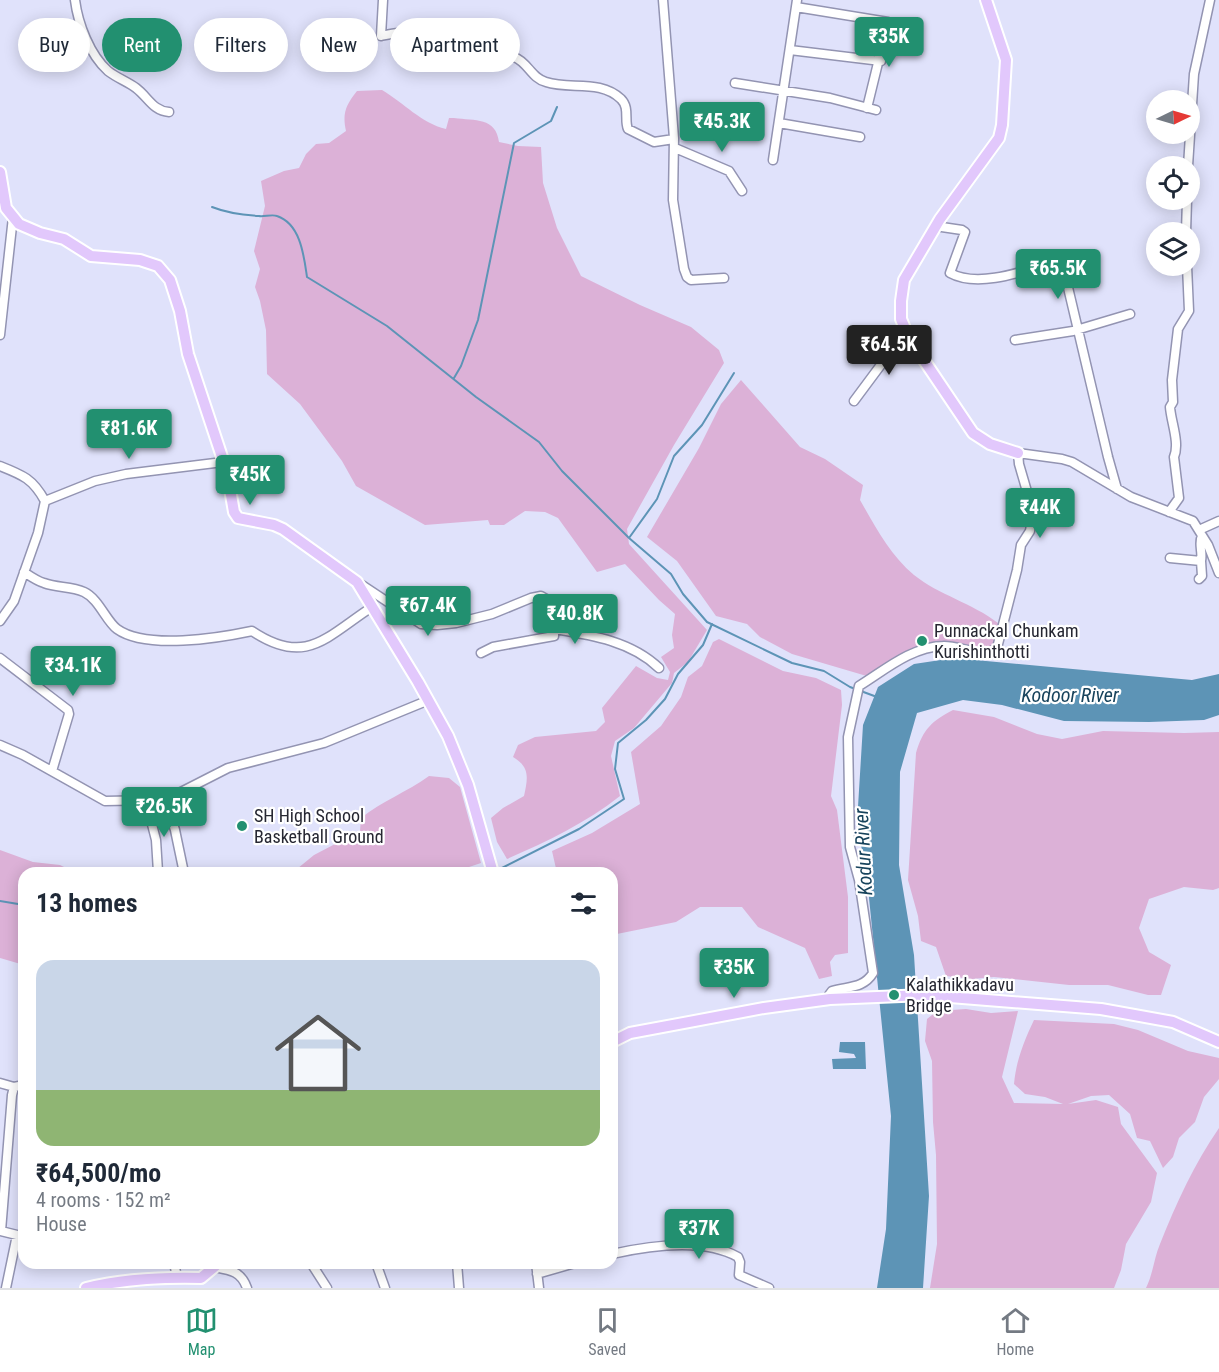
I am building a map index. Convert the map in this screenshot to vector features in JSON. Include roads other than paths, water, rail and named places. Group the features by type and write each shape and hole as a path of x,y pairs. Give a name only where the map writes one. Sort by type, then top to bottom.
{"main road":[{"path":"986,0 1006,60 1002,125 999,138 935,226 904,280 901,319 909,338 973,433 990,444 1018,453"},
{"path":"0,172 6,208 20,224 40,233 64,239 91,256 140,260 158,266 170,280 180,311 188,354 224,462 234,512 238,518 283,529 357,582 429,700 448,736 468,784 491,867"},
{"path":"618,1039 630,1033 764,1008 830,999 925,995 1101,1009 1173,1022 1219,1042"},
{"path":"86,1288 201,1278 212,1269"}],"street":[{"path":"75,0 83,32 98,60 109,72 141,92 155,108 169,112"},
{"path":"383,0 381,36 395,33 413,34 431,45 454,54 509,56 525,64 537,79 548,83 601,88 623,102 627,112 626,126 628,129 654,142 674,144 725,169 732,174 742,191"},
{"path":"663,0 674,144 673,200 681,257 687,277 691,280 724,278"},
{"path":"1189,156 1194,74 1210,0"},
{"path":"735,83 784,91 830,98 872,109 888,22 797,4 784,91 773,160"},
{"path":"790,50 880,61"},
{"path":"779,123 860,136"},
{"path":"0,335 14,217"},
{"path":"935,226 965,232 950,273 960,279 985,279 1025,271 1058,261 1062,262 1108,457 1118,489"},
{"path":"1169,512 1179,498 1174,457 1176,442 1170,407 1173,402 1172,380 1178,329 1189,311 1187,276"},
{"path":"1015,340 1078,329 1130,314"},
{"path":"854,401 883,362 909,338"},
{"path":"830,999 829,995 832,991 861,986 869,981 873,973 859,880 850,847 848,737 859,686 896,661 925,649 946,645 989,652 997,648 1015,580 1021,545 1030,531 1033,512 1018,453 1072,462 1131,496 1193,521 1219,573"},
{"path":"45,501 95,481 126,474 224,462"},
{"path":"0,466 24,475 38,489 45,501 38,532 14,601 0,621"},
{"path":"1199,579 1202,576 1201,533 1219,521"},
{"path":"1170,558 1201,561"},
{"path":"24,572 44,583 87,593 108,616 116,629 138,639 193,641 252,631 284,647 304,648 336,633 372,607"},
{"path":"357,582 421,624 456,623 492,614 531,598 541,596 548,600 554,617 554,636 493,647 481,653"},
{"path":"554,629 603,638 633,651 658,668"},
{"path":"0,658 68,710 69,714 52,771"},
{"path":"0,745 105,801 146,801 165,798 228,768 324,742 429,700"},
{"path":"165,798 183,867"},
{"path":"146,801 154,829 158,867"},
{"path":"0,1083 18,1086"},
{"path":"6,1288 17,1234 1,1232 14,1087"},
{"path":"618,1253 663,1246 689,1246 717,1250 738,1257 739,1275 769,1288"},
{"path":"228,1269 241,1275 247,1288"},
{"path":"315,1269 327,1288"},
{"path":"378,1269 385,1288"},
{"path":"457,1269 459,1288"},
{"path":"537,1269 539,1288"},
{"path":"537,1274 554,1269"}],"water":[{"name":"Kodoor River","path":"954,658 1192,680 1219,674 1219,715 1204,720 1064,721 1002,705 963,700 917,713 900,772 899,865 914,955 929,1196 923,1288 877,1288 886,1229 891,1116 867,878 857,823 863,725 878,687 914,664"},
{"path":"840,1042 865,1042 866,1069 833,1069 832,1059 856,1058 854,1054 839,1052"}],"waterway":[{"path":"454,378 461,366 478,320 514,143 551,121 557,107"},
{"path":"212,207 241,214 275,215 285,220 300,242 307,277 387,326 476,397 539,442 562,471 629,538 671,574 683,594 707,622 792,663 824,671 850,687 877,697"},
{"path":"629,538 657,499 674,456 702,425 734,373"},
{"path":"504,867 579,829 624,799 615,769 618,743 646,720 665,699 678,674 703,645 712,624"},
{"path":"0,901 18,904"}],"place":[{"name":"Punnackal Chunkam Kurishinthotti","path":"922,641"},
{"name":"SH High School Basketball Ground","path":"242,826"},
{"name":"Kalathikkadavu Bridge","path":"894,995"}],"water label":[{"name":"Kodur River","path":"863,852"}]}
